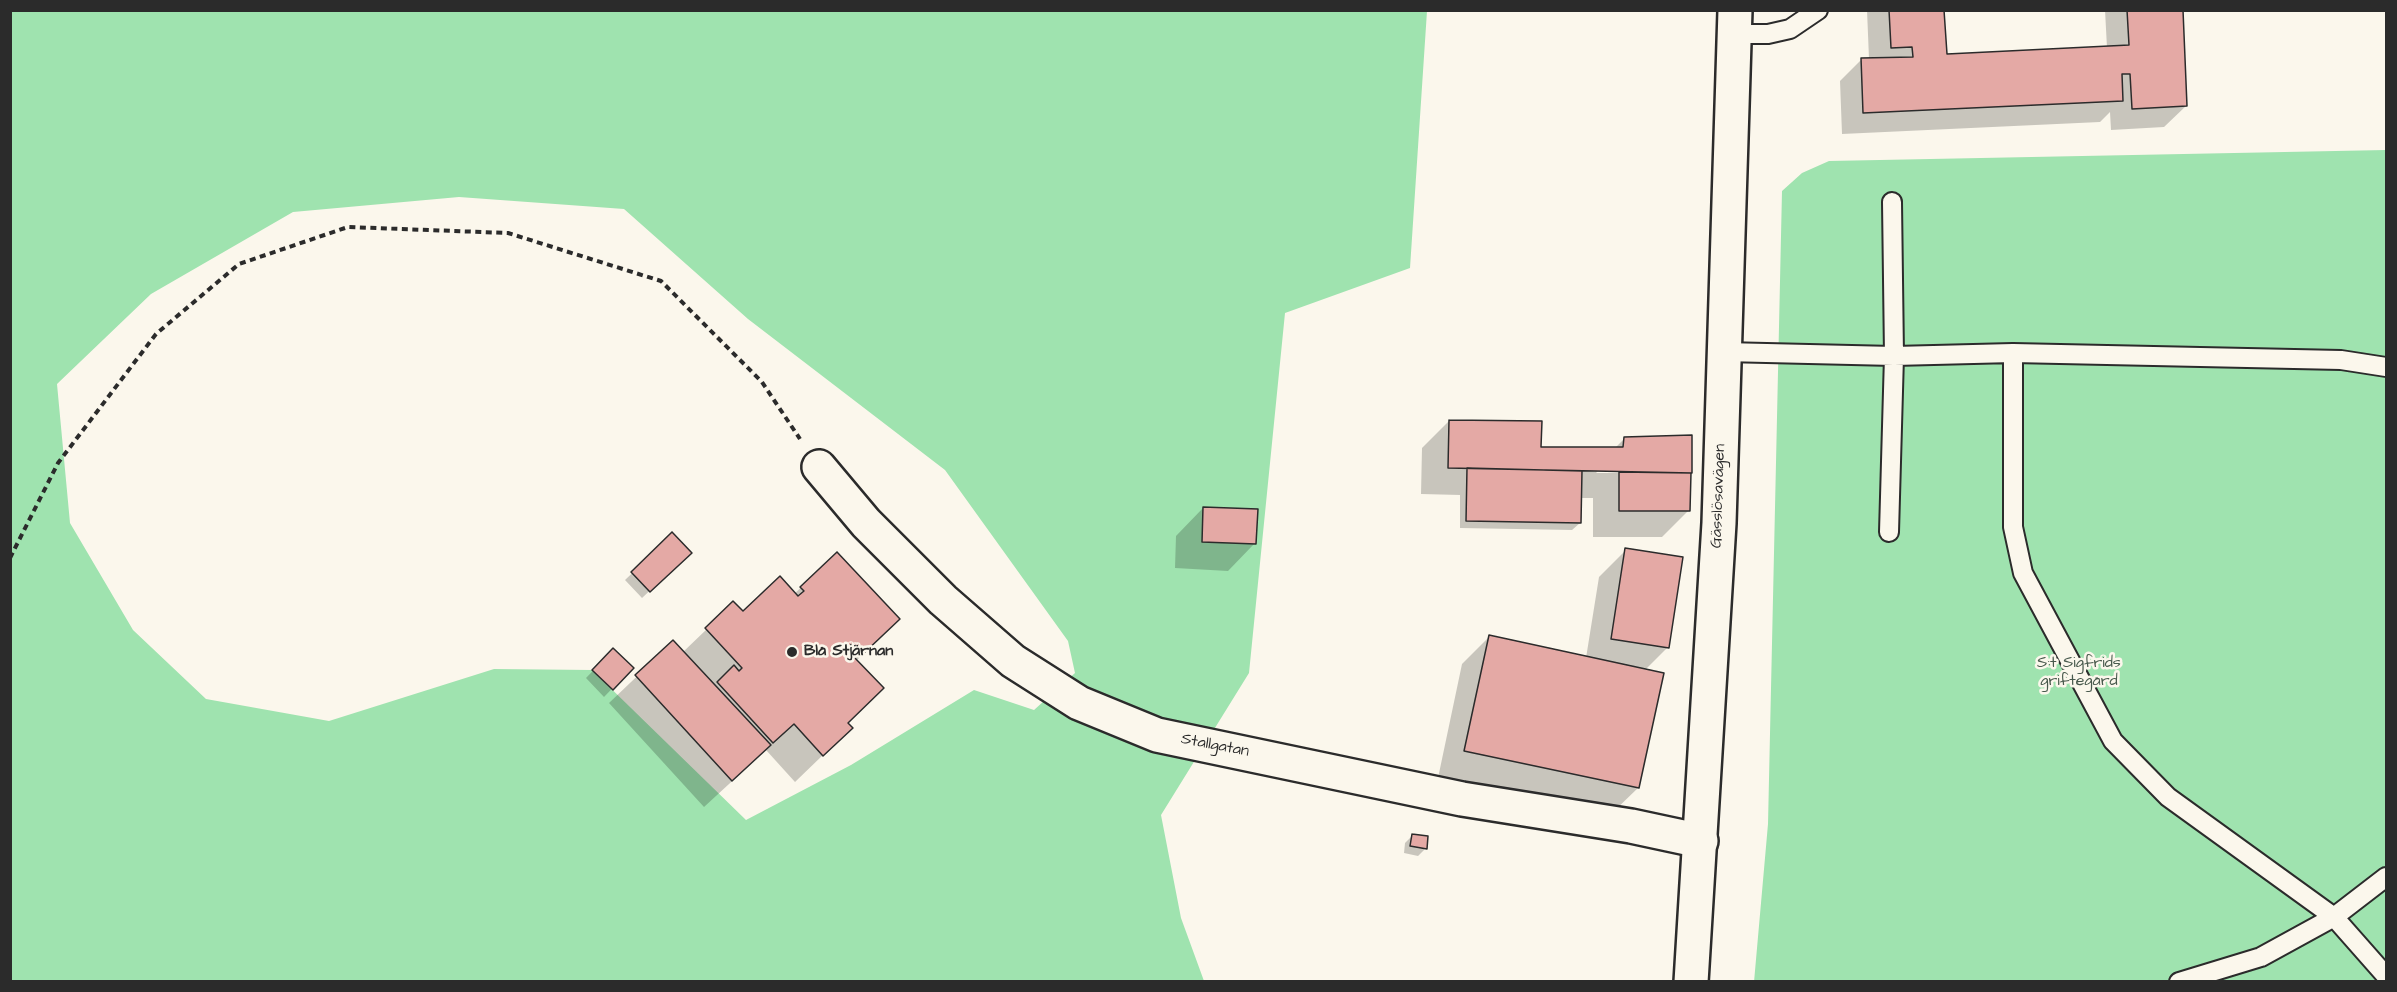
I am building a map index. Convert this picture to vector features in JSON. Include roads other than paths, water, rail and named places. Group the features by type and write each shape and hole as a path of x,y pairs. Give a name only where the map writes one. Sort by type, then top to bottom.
{"street":[{"name":"Gässlösavägen","path":"1691,981 1719,523 1734,22"},
{"name":"Stallgatan","path":"819,467 866,523 943,600 1013,661 1079,702 1157,735 1462,799 1631,826 1701,841"}],"lane":[{"path":"1734,22 1768,34 1790,29 1818,10"},
{"path":"1889,532 1894,356 1892,202"},
{"path":"1724,352 1894,356 2013,353 2342,360 2386,367"},
{"path":"2013,353 2013,527 2024,573 2113,741 2168,797 2334,917 2386,976"},
{"path":"2179,981 2260,957 2334,917 2386,877"}],"place":[{"name":"Blå Stjärnan","path":"792,652"}],"park label":[{"name":"S:t Sigfrids griftegård","path":"2079,673"}]}
